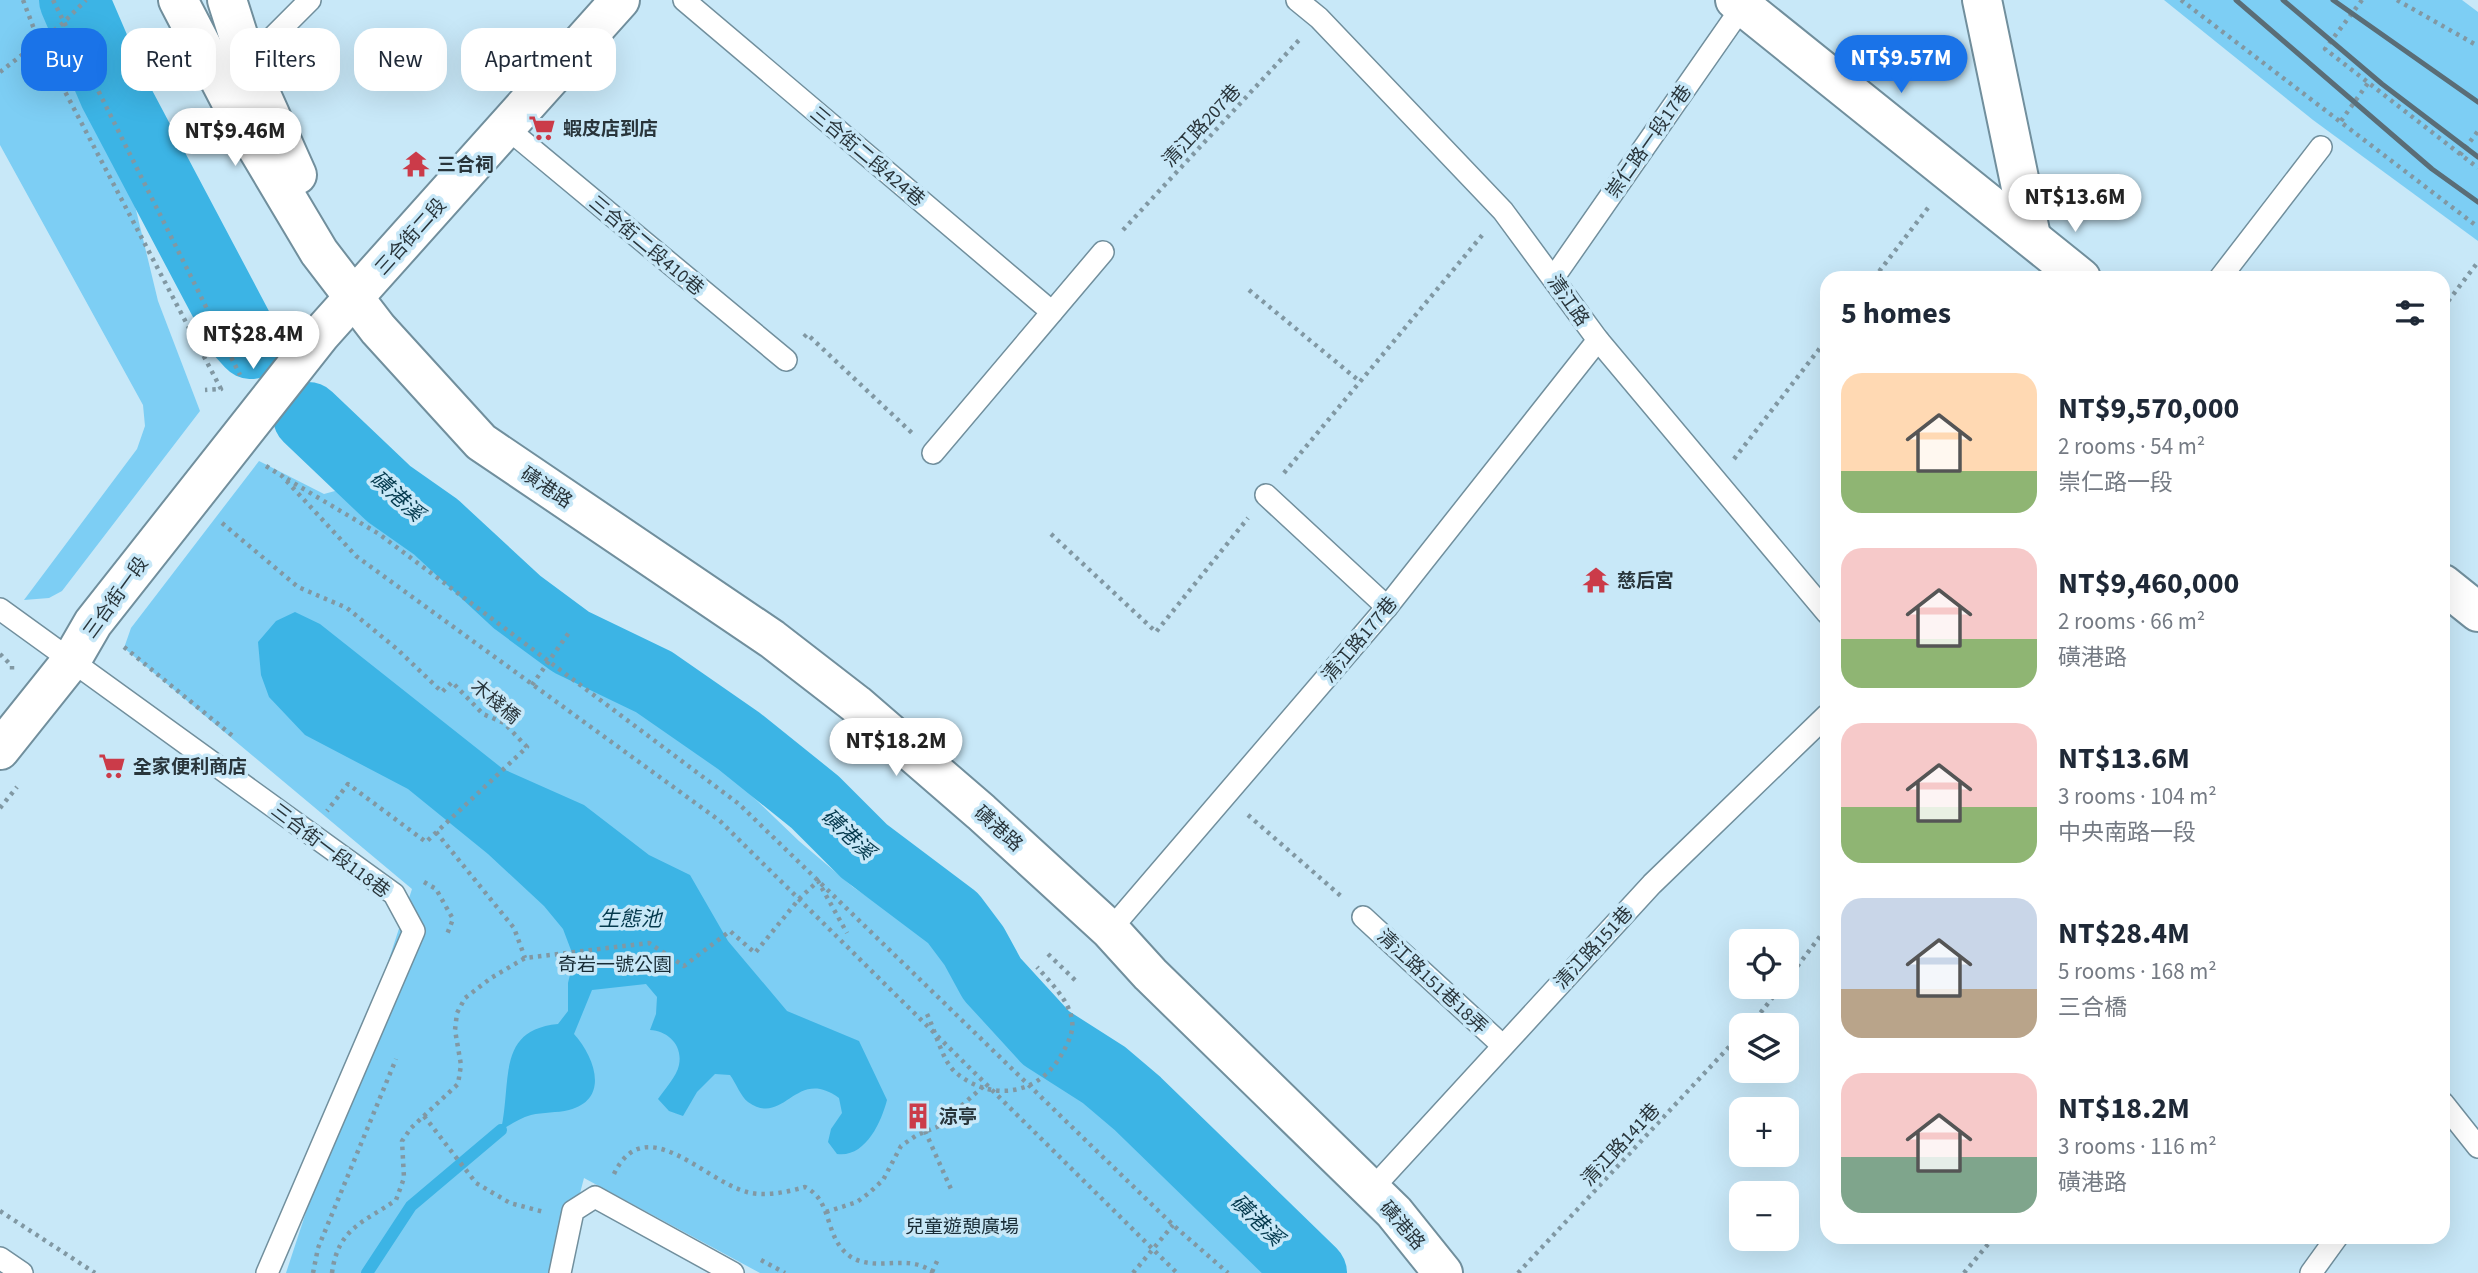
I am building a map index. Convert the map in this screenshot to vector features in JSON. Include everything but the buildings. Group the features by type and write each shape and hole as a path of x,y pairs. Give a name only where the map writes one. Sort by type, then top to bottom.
{"street":[{"name":"磺港路","path":"177,0 241,121 320,252 353,298 481,442 783,647 856,704 981,812 1110,930 1150,974 1394,1212 1443,1273"},
{"name":"磺港路","path":"227,0 236,28"},
{"name":"三合街二段","path":"312,346 508,129 620,0"},
{"path":"1982,0 2031,236"},
{"path":"1741,2 2073,271"},
{"name":"磺港路","path":"260,91 353,298"},
{"name":"三合街一段","path":"0,750 71,661 93,623 244,447 312,346"},
{"path":"2450,590 2478,612"}],"lane":[{"path":"282,28 310,0"},
{"name":"三合街二段424巷","path":"684,0 1052,312"},
{"name":"清江路","path":"1297,0 1319,18 1503,211 1598,340 1820,605"},
{"name":"崇仁路一段17巷","path":"1554,277 1741,2"},
{"name":"三合街二段410巷","path":"508,129 786,360"},
{"path":"2225,271 2322,147"},
{"path":"933,453 1103,252"},
{"name":"清江路177巷","path":"1110,930 1387,607 1598,340"},
{"path":"1266,495 1387,607"},
{"path":"0,609 71,661"},
{"name":"三合街一段118巷","path":"71,661 394,894 414,932 267,1273"},
{"name":"清江路151巷","path":"1371,1190 1652,884 1820,722"},
{"name":"清江路151巷18弄","path":"1363,917 1502,1045"},
{"path":"2450,1112 2478,1147"},
{"path":"560,1273 573,1211 595,1197 733,1273"},
{"path":"2311,1273 2332,1244"},
{"path":"0,1258 22,1273"}],"path":[{"path":"23,0 34,28"},
{"path":"53,0 62,24 246,387"},
{"path":"57,28 86,0"},
{"path":"2181,0 2478,227"},
{"path":"2362,0 2325,49 2478,168"},
{"path":"2397,0 2478,46"},
{"name":"清江路207巷","path":"1103,252 1319,18"},
{"path":"0,72 21,56"},
{"path":"2341,121 2368,83"},
{"path":"65,91 221,388 205,390"},
{"path":"2460,155 2478,131"},
{"path":"1879,271 1954,174"},
{"path":"1051,534 1156,632 1359,380 1503,211"},
{"path":"2450,299 2477,263"},
{"path":"1249,290 1359,380"},
{"path":"786,360 807,334 933,453"},
{"path":"1717,482 1820,348"},
{"path":"244,447 379,534 739,804 1173,1225 1228,1273"},
{"path":"244,447 282,476 356,556 720,821 1177,1273"},
{"name":"木棧橋","path":"215,518 298,587 348,608 442,692 452,682 484,714 504,723 527,747 426,842 348,784 327,812"},
{"path":"532,685 570,631"},
{"path":"124,648 241,743"},
{"path":"0,654 12,666 12,673 5,682"},
{"path":"1227,796 1363,917"},
{"path":"316,803 338,820"},
{"path":"436,832 514,928 525,958"},
{"path":"417,878 436,889 453,919 443,944"},
{"path":"332,1273 334,1261 346,1234 356,1224 396,1200 404,1178 402,1141 458,1084 461,1065 455,1030 457,1013 465,998 484,982 525,958 649,943 684,966 730,930 755,953 799,899 818,881"},
{"path":"818,881 847,933"},
{"path":"1799,964 1820,936"},
{"path":"1048,954 1076,981"},
{"path":"927,1014 953,1070 970,1082 1017,1092 1045,1078 1069,1041 1073,1021 1062,997 1037,967"},
{"path":"1760,1013 1771,999"},
{"path":"313,1273 318,1248 401,1045"},
{"name":"清江路141巷","path":"1518,1273 1729,1047"},
{"path":"826,1212 857,1202 869,1193 883,1180 901,1146 950,1118 985,1085"},
{"path":"424,1116 476,1183 510,1203 548,1213"},
{"path":"925,1132 951,1189"},
{"path":"611,1179 621,1160 633,1150 648,1146 666,1148 748,1192 788,1192 805,1187 817,1193 826,1212 827,1223 850,1256 866,1264 911,1261 933,1272 939,1257"},
{"path":"0,1211 95,1273"},
{"path":"1133,1273 1173,1225"},
{"path":"1964,1273 1988,1244"}],"green space":[{"path":"0,0 85,0 98,28 21,28 21,91 107,91 107,55 123,156 158,301 200,411 62,591 49,598 24,600 137,449 145,426 143,405 0,145"},
{"path":"2164,0 2462,0 2478,12 2478,241 2313,120"},
{"name":"奇岩一號公園","path":"259,461 324,494 346,488 387,526 421,545 498,617 531,642 643,704 704,750 799,841 853,887 935,943 979,993 1000,1028 1027,1052 1105,1101 1290,1273 760,1273 584,1178 559,1273 286,1273 412,889 124,648 131,628"}],"water":[{"name":"生態池","path":"295,612 320,624 503,769 584,805 649,855 690,875 728,941 787,1011 859,1041 887,1100 881,1119 864,1145 847,1154 837,1154 828,1142 831,1129 842,1113 839,1098 824,1090 811,1089 772,1108 761,1108 745,1100 730,1075 715,1074 697,1092 683,1116 669,1111 658,1099 678,1069 679,1051 668,1036 650,1030 656,1014 657,997 646,984 592,990 574,1034 588,1054 595,1076 590,1097 569,1110 531,1115 501,1130 510,1061 516,1047 524,1036 538,1028 558,1024 568,1011 568,983 574,958 563,929 544,906 488,854 408,789 305,735 269,697 261,675 258,642 276,621"}],"waterway":[{"name":"磺港溪","path":"74,0 114,93 241,333 251,344"},
{"name":"磺港溪","path":"308,417 389,494 436,527 517,602 571,642 654,682 739,741 815,802 864,851 953,918 974,946 992,979 1046,1038 1104,1075 1137,1103 1312,1273"},
{"path":"367,1273 411,1206 501,1130"}],"railway":[{"path":"2236,0 2432,169 2478,202"},
{"path":"2283,0 2382,84 2478,157"},
{"path":"2333,0 2478,102"}],"place":[{"name":"蝦皮店到店","path":"542,128"},
{"name":"三合祠","path":"416,164"},
{"name":"慈后宮","path":"1596,580"},
{"name":"全家便利商店","path":"112,766"},
{"name":"涼亭","path":"918,1116"}],"park label":[{"name":"兒童遊憩廣場","path":"962,1226"}]}
